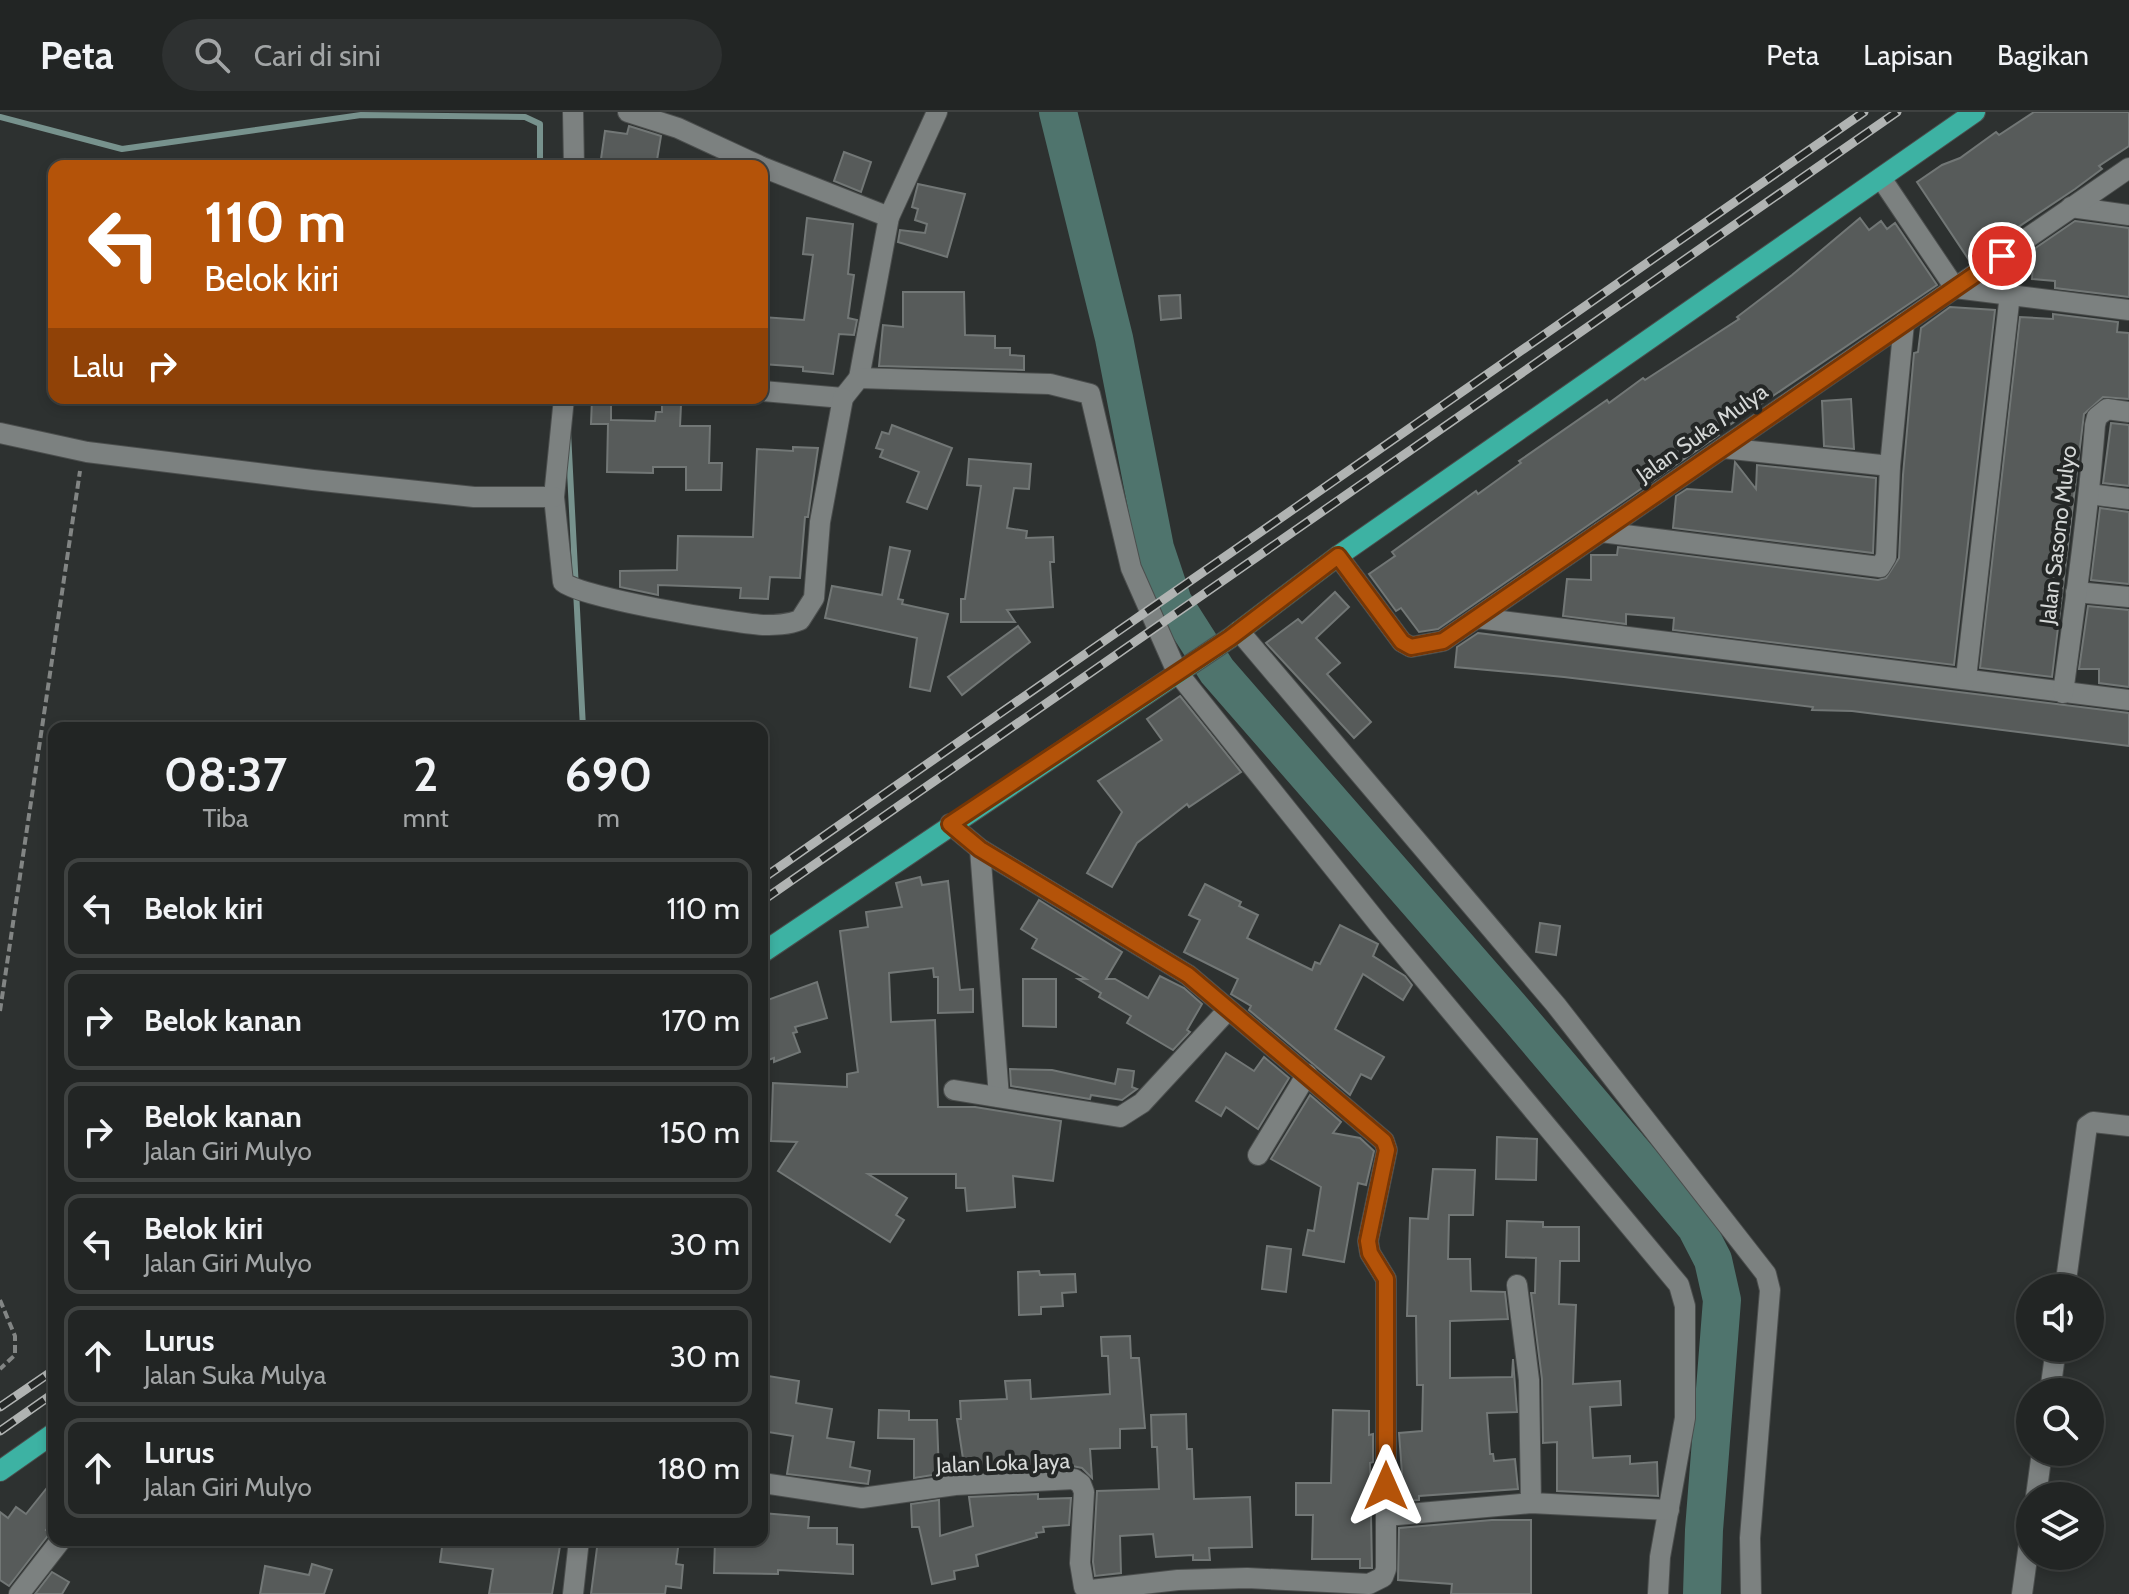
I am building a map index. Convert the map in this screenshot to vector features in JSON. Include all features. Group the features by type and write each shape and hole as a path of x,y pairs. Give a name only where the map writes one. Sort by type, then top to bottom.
{"main road":[{"path":"768,949 1235,634 1338,556 1975,112"},
{"path":"0,1471 48,1437"}],"street":[{"path":"573,112 574,160"},
{"path":"628,112 678,128 748,160"},
{"path":"563,407 554,497 563,582 578,590 759,625 800,620 814,598 820,522 843,398 859,378 889,217 937,112"},
{"name":"Jalan Suka Mulya","path":"1338,556 1395,636 1411,647 1443,641 2129,168"},
{"path":"768,169 889,217"},
{"path":"1881,178 1955,288 2129,310"},
{"path":"2071,207 2129,215"},
{"path":"1966,678 2010,294"},
{"path":"1601,532 1880,567 1886,557 1890,466 1904,323"},
{"path":"859,378 1050,384 1090,394 1131,568 1182,668 1381,927 1674,1276 1685,1306 1686,1388 1680,1454 1660,1557 1658,1594"},
{"path":"768,392 843,398"},
{"name":"Jalan Sasono Mulyo","path":"2063,693 2097,417 2107,409 2129,412"},
{"path":"0,433 87,452 474,497 554,497"},
{"path":"1723,448 1890,466"},
{"path":"2089,494 2129,499"},
{"path":"2076,592 2129,597"},
{"path":"1477,618 2129,700"},
{"path":"1235,634 1556,1005 1766,1274 1770,1290 1750,1538 1751,1594"},
{"path":"950,824 980,849 1188,975 1227,1011 1378,1133 1387,1150 1368,1241 1370,1253 1386,1279 1386,1516 1531,1503 1669,1510"},
{"path":"980,849 999,1097"},
{"path":"954,1090 1120,1117 1142,1103 1227,1011"},
{"path":"1258,1155 1307,1074"},
{"path":"2067,1274 2087,1126 2096,1122 2129,1126"},
{"path":"1517,1285 1529,1380 1531,1503"},
{"name":"Jalan Loka Jaya","path":"768,1484 862,1498 955,1485 1074,1479 1081,1484 1084,1492 1080,1563 1087,1589 1178,1580 1246,1586 1369,1584 1383,1577 1388,1561 1386,1516"},
{"path":"19,1594 56,1546"},
{"path":"573,1594 578,1546"},
{"path":"2022,1594 2025,1570"}],"path":[{"path":"0,1011 82,458 87,452"},
{"path":"0,1300 17,1345 15,1355 0,1369"}],"building":[{"path":"2034,112 2129,112 2129,146 2099,166 2102,169 2075,189 1969,260 1917,182"},
{"path":"629,126 661,136 657,160 601,160 605,131 627,134"},
{"path":"844,152 871,162 861,192 834,181"},
{"path":"918,184 965,194 947,257 898,242 900,230 925,233 927,224 915,220 918,209 912,207"},
{"path":"807,218 853,224 848,274 854,275 848,318 857,320 854,335 839,334 833,374 803,371 803,367 768,364 768,317 804,320 813,255 803,254"},
{"path":"1860,218 1869,230 1881,221 1887,229 1895,223 1937,285 1718,433 1438,629 1419,632 1401,608 1396,611 1369,574 1395,556 1392,552 1607,400 1609,403 1643,378 1645,380 1739,319 1737,317"},
{"path":"2075,221 2129,228 2129,297 2055,288 2055,281 2032,279 2034,249"},
{"path":"903,292 964,292 965,335 995,336 995,348 1010,348 1010,355 1024,356 1024,370 879,366 883,325 903,327"},
{"path":"1180,295 1181,318 1161,320 1159,296"},
{"path":"1950,307 1995,310 1954,665 1673,630 1674,618 1626,614 1626,624 1563,616 1567,579 1591,580 1591,555 1617,555 1618,547 1878,580 1886,578 1899,558 1914,353 1918,352 1921,328"},
{"path":"2053,314 2118,322 2117,332 2129,333 2129,399 2103,397 2084,414 2052,677 1980,668 2020,317 2053,319"},
{"path":"1851,399 1854,449 1824,446 1822,401"},
{"path":"592,404 611,404 611,420 655,421 656,412 662,412 662,404 681,405 680,426 710,426 709,463 722,463 721,490 686,490 686,467 653,467 653,473 607,472 608,424 591,424"},
{"path":"2111,423 2129,425 2129,486 2103,483"},
{"path":"892,425 952,448 927,509 907,502 919,472 880,457 883,450 876,448 882,432 889,434"},
{"path":"793,447 818,448 808,517 805,517 800,578 770,577 768,599 740,598 741,588 658,585 658,595 620,587 620,571 677,570 678,536 753,537 757,449 793,451"},
{"path":"969,459 1031,464 1029,489 1014,488 1007,528 1027,531 1026,538 1053,537 1054,562 1050,562 1053,607 1007,610 1015,622 961,622 961,599 965,599 981,486 967,485"},
{"path":"1735,462 1756,489 1757,465 1876,478 1873,553 1673,528 1676,496 1687,489 1732,492"},
{"path":"2100,508 2129,512 2129,584 2091,580"},
{"path":"890,547 910,551 898,599 903,600 902,604 948,614 930,691 910,687 917,638 825,618 832,586 882,595"},
{"path":"1335,592 1349,607 1316,638 1340,663 1327,674 1371,722 1354,738 1266,643 1298,619 1302,623"},
{"path":"2088,606 2129,610 2129,687 2099,683 2099,669 2079,669"},
{"path":"1018,626 1030,642 962,695 948,677"},
{"path":"1478,633 2129,713 2129,746 1852,711 1812,710 1813,707 1564,677 1455,667 1457,647"},
{"path":"1180,696 1241,772 1189,807 1187,804 1137,843 1112,887 1087,873 1122,812 1098,781 1162,740 1147,719"},
{"path":"920,877 922,885 948,881 960,990 973,989 973,1012 938,1013 938,977 934,977 933,968 889,973 891,1022 935,1020 938,1107 975,1107 1061,1121 1053,1181 1013,1176 1015,1207 967,1211 965,1188 956,1188 956,1174 868,1174 907,1198 896,1215 904,1220 890,1242 778,1171 797,1142 771,1141 773,1083 847,1087 847,1074 858,1072 840,931 868,927 866,912 902,907 896,883"},
{"path":"1205,884 1241,902 1239,906 1258,915 1247,938 1312,970 1315,962 1320,964 1340,925 1378,944 1373,956 1405,976 1412,985 1403,1000 1363,974 1335,1029 1384,1057 1371,1079 1361,1074 1350,1095 1249,1010 1251,1006 1231,994 1238,979 1184,952 1200,920 1189,915"},
{"path":"1039,900 1122,952 1106,979 1115,979 1148,998 1160,976 1184,988 1202,1004 1187,1030 1190,1032 1173,1050 1127,1023 1131,1016 1099,997 1101,993 1078,979 1086,979 1032,948 1037,939 1021,929"},
{"path":"1540,923 1560,926 1556,955 1536,952"},
{"path":"1023,979 1056,979 1056,1027 1023,1026"},
{"path":"817,982 827,1018 795,1027 797,1032 793,1033 800,1052 774,1062 774,1058 768,1060 768,1000"},
{"path":"1226,1053 1254,1071 1264,1057 1289,1078 1258,1129 1226,1107 1221,1116 1196,1101"},
{"path":"1010,1069 1052,1070 1115,1084 1118,1069 1134,1071 1132,1087 1137,1089 1122,1100 1091,1095 1090,1099 1011,1086"},
{"path":"1310,1095 1341,1122 1333,1133 1360,1138 1374,1151 1366,1185 1358,1183 1344,1262 1303,1255 1308,1230 1314,1231 1321,1187 1271,1159"},
{"path":"1497,1137 1537,1139 1536,1180 1496,1179"},
{"path":"1433,1169 1475,1170 1473,1215 1449,1215 1448,1259 1470,1259 1471,1291 1505,1292 1508,1319 1450,1321 1450,1378 1512,1377 1513,1359 1517,1412 1487,1413 1490,1454 1493,1454 1494,1461 1515,1459 1518,1489 1419,1496 1419,1500 1404,1501 1399,1433 1422,1431 1423,1385 1417,1385 1416,1316 1407,1316 1410,1218 1428,1219"},
{"path":"1507,1221 1543,1222 1543,1227 1579,1227 1579,1261 1560,1261 1559,1304 1576,1305 1573,1384 1620,1381 1621,1405 1590,1407 1593,1458 1630,1456 1630,1464 1657,1462 1658,1496 1557,1491 1557,1442 1543,1443 1542,1379 1531,1293 1535,1293 1536,1258 1506,1257"},
{"path":"1267,1246 1291,1249 1286,1292 1262,1289"},
{"path":"1039,1271 1040,1275 1075,1274 1076,1292 1062,1293 1063,1306 1041,1307 1041,1314 1019,1315 1018,1272"},
{"path":"1130,1336 1131,1358 1139,1358 1145,1428 1120,1429 1120,1448 1090,1449 1092,1478 1082,1468 1072,1466 1071,1460 1033,1463 1033,1468 965,1472 957,1419 961,1419 960,1401 1007,1399 1005,1381 1030,1380 1031,1399 1110,1394 1108,1356 1102,1356 1101,1337"},
{"path":"768,1376 799,1381 796,1403 832,1409 827,1438 854,1442 850,1467 870,1471 868,1484 787,1474 793,1436 768,1432"},
{"path":"879,1410 909,1411 909,1420 937,1420 939,1474 914,1478 914,1439 878,1438"},
{"path":"1333,1410 1369,1411 1369,1435 1373,1434 1373,1462 1370,1463 1372,1568 1360,1568 1360,1559 1312,1559 1313,1515 1296,1515 1296,1483 1331,1483"},
{"path":"1186,1414 1187,1449 1192,1449 1194,1499 1250,1497 1252,1547 1209,1548 1210,1560 1193,1560 1193,1555 1156,1557 1153,1534 1120,1536 1121,1573 1095,1576 1097,1491 1159,1489 1157,1447 1152,1447 1151,1415"},
{"path":"48,1486 48,1536 9,1586 0,1580 0,1512 8,1518 16,1507 26,1514"},
{"path":"1038,1494 1038,1499 1071,1498 1069,1525 1043,1527 1044,1532 1036,1533 1037,1537 976,1555 978,1566 954,1571 955,1579 932,1584 919,1527 912,1527 911,1504 939,1500 940,1536 973,1526 969,1497"},
{"path":"768,1514 809,1517 808,1528 837,1528 837,1544 853,1545 853,1574 778,1570 778,1574 714,1573 715,1546 768,1546"},
{"path":"1531,1520 1531,1594 1451,1594 1452,1584 1398,1580 1399,1528"},
{"path":"442,1546 560,1546 552,1594 489,1594 493,1569 440,1562"},
{"path":"597,1546 678,1546 676,1564 683,1565 681,1588 666,1586 665,1594 591,1594"},
{"path":"312,1564 332,1570 324,1594 260,1594 265,1566 309,1575"},
{"path":"52,1572 69,1582 62,1594 35,1594"}],"waterway":[{"path":"1058,112 1114,338 1155,548 1173,602 1217,671 1514,1012 1696,1227 1713,1260 1722,1300 1702,1594"},
{"path":"0,117 122,149 361,115 525,117 540,124 540,160"},
{"path":"568,432 583,722"}],"railway":[{"path":"768,875 1864,112"},
{"path":"768,897 1897,112"},
{"path":"0,1407 48,1374"},
{"path":"0,1431 48,1397"}],"route":[{"path":"1386,1486 1386,1279 1368,1247 1387,1150 1384,1141 1188,975 980,849 950,824 1230,638 1338,556 1402,642 1411,647 1443,641 2002,256"}]}
